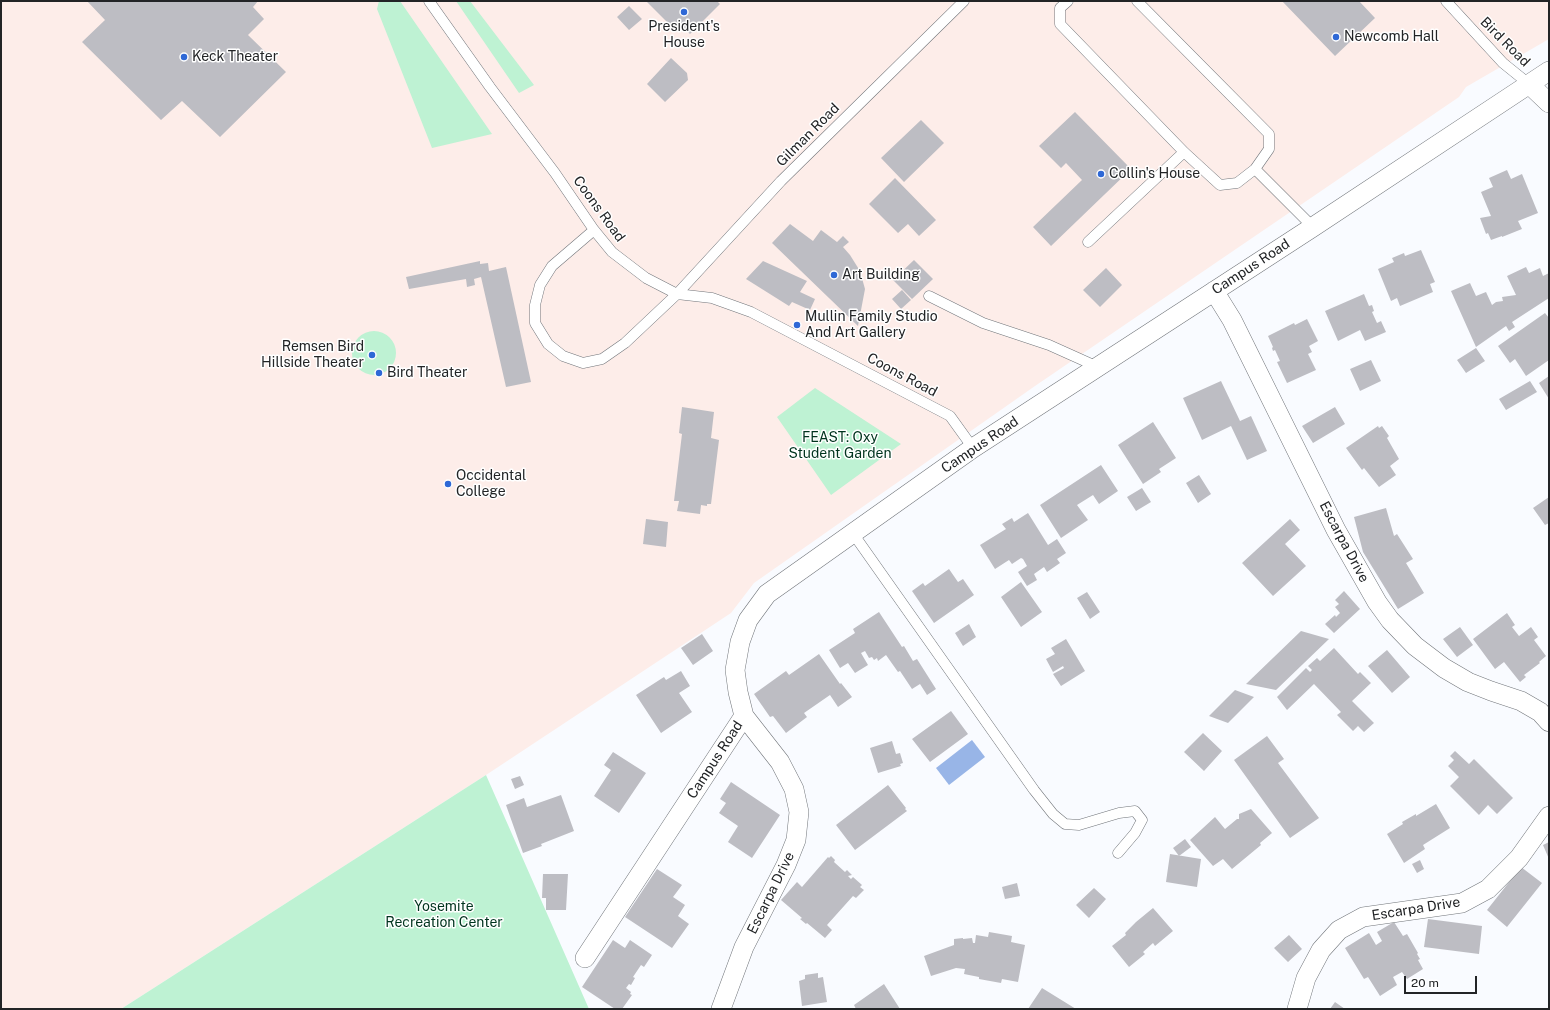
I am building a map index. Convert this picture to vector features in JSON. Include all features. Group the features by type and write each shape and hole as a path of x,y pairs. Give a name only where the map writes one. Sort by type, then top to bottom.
{"street":[{"name":"Campus Road","path":"585,958 744,716 738,692 735,670 740,642 748,620 767,594 852,532 973,448 1313,227 1549,71"},
{"path":"1529,84 1549,103"},
{"name":"Escarpa Drive","path":"1214,291 1232,320 1336,530 1377,602 1390,620 1415,646 1444,668 1468,682 1491,692 1521,701 1540,712 1549,722"},
{"name":"Escarpa Drive","path":"721,1009 744,947 786,865 796,840 799,812 794,789 780,762 744,716"},
{"name":"Escarpa Drive","path":"1297,1009 1306,978 1321,950 1339,930 1363,917 1462,903 1488,889 1519,858 1549,816"}],"lane":[{"name":"Coons Road","path":"429,1 490,87 556,173 594,230 612,252 646,278 677,294 712,298 751,312 950,416 973,448"},
{"name":"Gilman Road","path":"594,230 552,266 540,285 535,305 535,324 548,344 563,356 584,363 602,359 624,343 677,294 781,181 964,1"},
{"path":"1068,1 1060,8 1060,24 1184,152 1220,185 1237,183 1254,170 1270,149 1269,134 1137,1"},
{"name":"Bird Road","path":"1446,1 1503,63 1529,84"},
{"path":"1088,242 1184,152"},
{"path":"1254,170 1313,227"},
{"path":"929,296 983,323 1049,345 1098,367"},
{"path":"852,532 1034,790 1053,814 1065,824 1079,825 1119,814 1135,812 1142,820 1135,833 1118,853"}],"shaded area":[{"name":"Occidental College","path":"1,1 1549,1 1549,39 1466,87 1459,97 1035,386 754,583 731,613 486,775 121,1009 1,1009"}],"green space":[{"path":"379,1 400,1 492,134 432,148 377,9"},
{"path":"456,1 470,1 534,85 519,93"},
{"path":"374,331 386,335 392,341 396,353 392,365 386,371 374,375 362,371 356,365 352,353 356,341 362,335"},
{"name":"FEAST: Oxy Student Garden","path":"815,388 901,444 831,495 777,417"},
{"name":"Yosemite Recreation Center","path":"486,775 589,1009 121,1009"}],"water":[{"path":"972,740 985,757 949,785 936,768"}],"building":[{"name":"Keck Theater","path":"87,1 258,1 253,7 264,19 248,35 286,72 220,137 182,101 161,120 82,42 105,20"},
{"name":"President's House","path":"646,1 717,1 720,4 690,34 682,26 677,32"},
{"name":"Newcomb Hall","path":"1282,1 1359,1 1375,18 1335,56"},
{"path":"629,6 642,19 629,30 617,17"},
{"path":"671,58 687,73 688,80 665,102 647,84"},
{"name":"Collin's House","path":"1075,112 1131,169 1051,246 1033,227 1082,180 1066,163 1061,168 1039,146"},
{"path":"921,120 944,143 904,182 881,158"},
{"path":"1507,170 1511,179 1522,174 1538,213 1518,221 1522,229 1491,240 1488,233 1486,234 1480,218 1491,216 1481,192 1493,187 1489,178"},
{"path":"895,178 936,220 919,236 908,224 898,233 869,204"},
{"name":"Art Building","path":"790,224 813,241 821,230 837,242 843,236 849,242 843,247 860,271 865,289 858,326 772,243"},
{"path":"1421,250 1435,282 1430,284 1433,292 1400,306 1397,298 1391,301 1378,269 1394,262 1392,258 1404,253 1405,256"},
{"path":"914,260 933,279 912,299 893,280"},
{"path":"480,261 480,264 488,263 489,271 506,267 531,382 506,387 481,277 474,279 475,285 467,287 466,279 409,289 406,277"},
{"path":"763,261 807,281 800,292 815,299 810,310 792,302 789,306 746,279"},
{"path":"1526,267 1529,273 1540,268 1543,276 1549,273 1549,298 1512,322 1515,327 1509,331 1506,326 1476,347 1451,291 1470,283 1476,296 1486,292 1492,305 1496,302 1503,301 1502,297 1516,295 1507,276"},
{"path":"1106,268 1122,285 1100,307 1083,290"},
{"path":"902,290 911,300 901,309 892,299"},
{"path":"1364,294 1369,306 1372,305 1374,311 1372,312 1377,323 1381,321 1386,332 1365,341 1360,330 1338,341 1325,311"},
{"path":"1545,313 1549,318 1549,360 1526,376 1515,359 1510,363 1498,346"},
{"path":"1307,319 1318,341 1309,346 1312,352 1308,354 1316,370 1287,383 1277,362 1280,361 1275,350 1273,351 1273,347 1268,336 1294,323 1295,325"},
{"path":"1476,348 1485,361 1466,373 1457,360"},
{"path":"1371,360 1381,381 1360,391 1350,369"},
{"path":"1549,376 1549,399 1539,383"},
{"path":"1221,381 1240,421 1251,416 1267,451 1247,460 1231,426 1202,440 1183,398"},
{"path":"1530,381 1537,392 1506,410 1499,399"},
{"path":"682,407 714,412 711,438 719,440 711,504 707,504 707,506 701,505 700,514 677,511 679,501 674,501 682,434 679,433"},
{"path":"1335,407 1345,424 1313,443 1302,426"},
{"path":"1153,422 1176,458 1159,469 1161,472 1143,484 1118,445"},
{"path":"1378,426 1379,428 1382,426 1389,436 1387,438 1399,459 1390,466 1396,475 1379,487 1364,468 1362,470 1346,448"},
{"path":"1101,465 1118,491 1099,504 1093,495 1077,505 1088,520 1061,538 1040,505"},
{"path":"1199,475 1211,494 1198,503 1186,483"},
{"path":"1142,488 1151,502 1136,511 1127,497"},
{"path":"1549,497 1549,523 1545,525 1533,508"},
{"path":"1386,508 1394,536 1397,534 1413,559 1406,563 1424,593 1398,609 1363,552 1354,517"},
{"path":"1028,513 1048,545 1057,539 1066,553 1057,559 1060,563 1047,572 1044,567 1034,574 1037,580 1027,586 1018,572 1027,566 1023,559 1021,558 1012,564 1009,560 995,569 980,545 1006,529 1002,524 1012,518 1014,522"},
{"path":"646,519 668,522 666,547 643,544"},
{"path":"1290,519 1300,530 1285,544 1306,566 1273,596 1242,563"},
{"path":"949,569 958,582 963,579 974,595 934,623 912,591 923,583 925,586"},
{"path":"1021,582 1042,612 1021,627 1001,597"},
{"path":"1344,591 1360,609 1334,633 1325,624 1335,615 1336,617 1340,613 1335,607 1339,604 1335,600"},
{"path":"1087,592 1100,612 1090,619 1077,598"},
{"path":"879,612 913,661 917,659 936,689 927,695 920,684 912,689 900,671 898,672 886,655 878,661 877,658 874,660 872,657 869,658 865,651 861,653 868,665 855,673 848,663 840,668 829,650 855,633 853,629"},
{"path":"1507,613 1515,625 1512,627 1519,636 1531,627 1538,637 1534,640 1546,656 1539,662 1540,663 1524,675 1526,677 1520,682 1504,662 1495,669 1473,639"},
{"path":"969,624 976,637 963,646 955,633"},
{"path":"1460,627 1473,645 1457,657 1443,639"},
{"path":"1301,631 1329,639 1276,690 1246,684"},
{"path":"702,634 713,651 693,665 681,648"},
{"path":"1066,639 1085,671 1061,686 1053,674 1064,668 1063,666 1053,672 1046,659 1055,654 1051,648"},
{"path":"1334,648 1358,674 1360,672 1371,683 1352,701 1374,723 1364,732 1358,726 1353,731 1337,715 1341,712 1314,684 1287,710 1277,697 1306,668 1310,672 1312,670 1308,666 1317,658 1320,661"},
{"path":"1387,650 1410,677 1392,693 1368,666"},
{"path":"819,654 840,684 841,683 852,697 838,707 830,695 804,713 807,717 786,733 773,716 770,717 754,694 786,671 789,675"},
{"path":"681,671 690,686 679,693 692,712 661,733 636,695 664,677 666,680"},
{"path":"1235,690 1254,697 1228,723 1209,716"},
{"path":"951,711 968,734 930,762 912,739"},
{"path":"1203,733 1222,751 1204,771 1184,752"},
{"path":"1267,736 1284,759 1278,763 1319,818 1290,838 1234,760"},
{"path":"892,741 896,754 900,753 903,763 900,764 901,766 878,773 870,748"},
{"path":"1455,751 1469,764 1474,759 1513,798 1497,814 1488,805 1479,815 1450,786 1459,777 1448,766 1454,760 1450,756"},
{"path":"613,752 646,773 619,813 594,796 611,770 604,765"},
{"path":"520,776 524,785 515,789 511,779"},
{"path":"731,782 780,815 752,858 728,842 738,826 719,813 726,803 720,799"},
{"path":"888,785 907,811 855,850 836,825"},
{"path":"561,795 574,831 523,853 506,805 524,798 527,807"},
{"path":"1436,804 1450,828 1423,845 1425,849 1404,863 1387,834 1403,824 1402,822 1416,814 1416,816"},
{"path":"1251,809 1272,833 1260,843 1261,845 1232,869 1223,859 1213,866 1190,840 1215,817 1225,829 1239,819 1239,814"},
{"path":"1185,839 1191,847 1179,856 1173,848"},
{"path":"1549,842 1549,859 1543,845"},
{"path":"1170,854 1201,859 1197,887 1166,882"},
{"path":"831,856 835,860 834,862 845,872 847,870 852,875 848,876 851,879 853,877 862,885 860,887 864,890 856,898 853,896 827,925 832,930 825,938 800,919 802,918 781,900 797,882 802,887 828,857 829,858"},
{"path":"1420,860 1424,869 1417,873 1412,864"},
{"path":"1521,867 1542,883 1507,927 1487,910"},
{"path":"657,869 682,885 673,897 685,905 678,916 689,924 672,948 625,917"},
{"path":"543,874 568,874 566,910 546,910 546,898 542,898"},
{"path":"1017,883 1020,896 1005,899 1002,887"},
{"path":"1094,888 1106,899 1089,918 1076,905"},
{"path":"1153,908 1173,931 1155,946 1153,943 1143,952 1145,954 1129,967 1112,946 1126,935 1125,933 1136,922"},
{"path":"1428,919 1482,926 1479,954 1424,947"},
{"path":"1394,922 1403,936 1407,934 1418,953 1417,954 1420,959 1418,960 1423,969 1407,979 1402,972 1393,977 1397,985 1380,996 1368,977 1364,979 1345,948 1369,933 1376,945 1382,941 1377,932"},
{"path":"989,932 1012,936 1011,942 1025,945 1018,982 1002,979 1001,983 979,979 979,977 964,974 965,969 956,968 931,976 924,956 954,945 954,939 972,938 973,943 975,943 976,935 988,937"},
{"path":"1289,935 1302,949 1288,962 1274,948"},
{"path":"613,940 625,948 630,940 652,955 644,967 641,965 633,977 635,978 631,985 629,984 626,988 632,995 622,1009 615,1009 582,987"},
{"path":"818,973 818,978 823,977 827,1002 802,1006 799,981 805,979 805,975"},
{"path":"884,984 900,1009 856,1009 854,1005"},
{"path":"1042,988 1076,1009 1028,1009"},
{"path":"1335,1002 1345,1009 1330,1009"}],"place":[{"name":"President's House","path":"684,12"},
{"name":"Newcomb Hall","path":"1336,37"},
{"name":"Keck Theater","path":"184,57"},
{"name":"Collin's House","path":"1101,174"},
{"name":"Art Building","path":"834,275"},
{"name":"Mullin Family Studio And Art Gallery","path":"797,325"},
{"name":"Remsen Bird Hillside Theater","path":"372,355"},
{"name":"Bird Theater","path":"379,373"},
{"name":"Occidental College","path":"448,484"}]}
